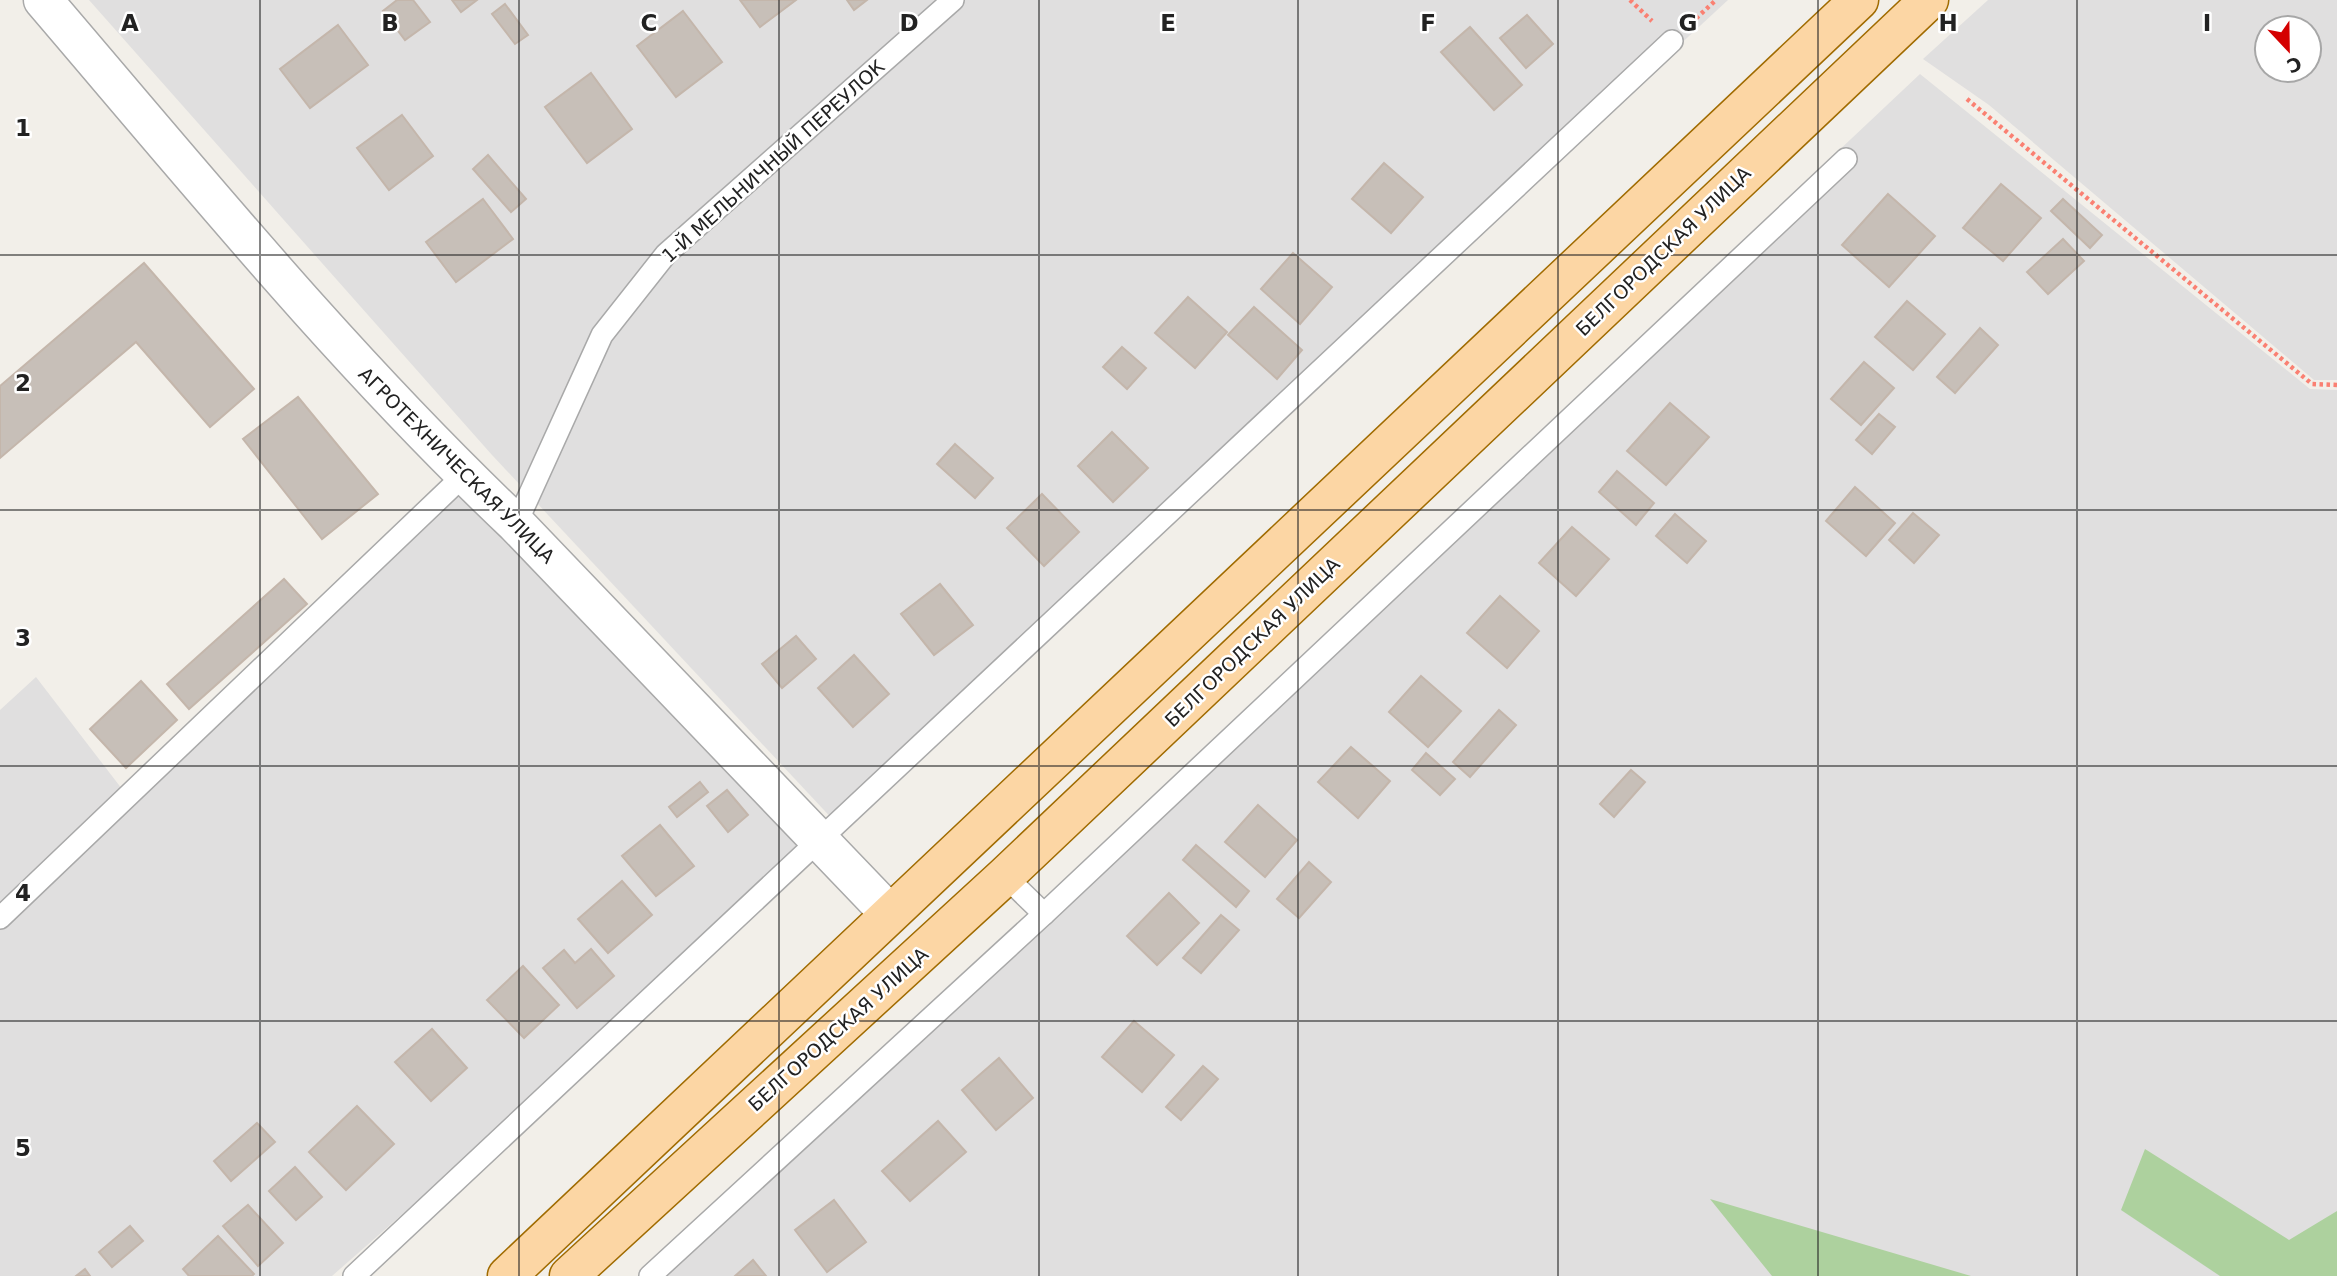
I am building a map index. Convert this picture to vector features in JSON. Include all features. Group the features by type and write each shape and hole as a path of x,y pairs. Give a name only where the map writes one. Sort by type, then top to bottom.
{"main road":[{"path":"507,1276 888,913 1859,0"},
{"name":"БЕЛГОРОДСКАЯ УЛИЦА","path":"569,1276 1005,876 1929,0"}],"street":[{"name":"АГРОТЕХНИЧЕСКАЯ УЛИЦА","path":"43,0 328,333 464,475 516,524 888,913"}],"lane":[{"name":"1-Й МЕЛЬНИЧНЫЙ ПЕРЕУЛОК","path":"516,524 602,335 666,254 953,0"},
{"path":"354,1276 1672,41"},
{"path":"650,1276 1044,914 1846,159"},
{"path":"0,918 464,475"},
{"path":"1005,876 1044,914"}],"path":[{"path":"1967,99 2312,384 2337,385"}],"shaded area":[{"path":"89,0 1728,0 837,824 492,455"},
{"path":"1988,0 2337,0 2337,380 2314,380 1989,105 1923,59"},
{"path":"1920,74 2310,389 2337,390 2337,1276 645,1276"},
{"path":"458,486 804,842 803,862 332,1276 0,1276 0,710 36,677 122,789"}],"green space":[{"path":"2145,1149 2289,1240 2337,1211 2337,1276 2220,1276 2121,1210"},
{"path":"1710,1199 1971,1276 1772,1276"}],"building":[{"path":"397,0 413,0 430,22 405,40 383,11"},
{"path":"452,0 477,0 461,12"},
{"path":"740,0 796,0 760,27"},
{"path":"847,0 867,0 854,10"},
{"path":"505,4 528,35 515,44 492,14"},
{"path":"683,11 722,62 676,97 637,46"},
{"path":"1527,15 1553,44 1526,68 1500,38"},
{"path":"338,25 368,65 310,108 280,69"},
{"path":"1470,27 1522,85 1494,110 1441,52"},
{"path":"591,73 632,129 587,163 545,107"},
{"path":"402,115 433,156 389,190 357,148"},
{"path":"488,155 526,199 511,212 473,169"},
{"path":"1384,163 1423,197 1391,233 1352,199"},
{"path":"2001,184 2041,218 2003,261 1963,228"},
{"path":"1888,194 1935,236 1889,287 1842,245"},
{"path":"483,199 513,239 456,282 426,242"},
{"path":"2063,199 2102,235 2090,248 2051,211"},
{"path":"2063,239 2084,261 2048,294 2027,272"},
{"path":"1293,253 1332,287 1300,324 1261,289"},
{"path":"144,263 254,389 210,427 136,342 0,458 0,386"},
{"path":"1188,297 1227,332 1195,368 1155,333"},
{"path":"1907,301 1945,334 1913,370 1875,337"},
{"path":"1254,307 1302,350 1277,379 1228,335"},
{"path":"1980,328 1998,345 1955,393 1937,377"},
{"path":"1122,347 1146,368 1127,389 1103,367"},
{"path":"1864,362 1894,388 1861,425 1831,399"},
{"path":"298,397 378,494 322,539 243,439"},
{"path":"1670,403 1709,437 1666,485 1627,451"},
{"path":"1879,414 1895,427 1872,454 1856,440"},
{"path":"1112,432 1148,468 1113,502 1078,466"},
{"path":"955,444 993,478 975,498 937,464"},
{"path":"1617,471 1654,503 1636,525 1599,492"},
{"path":"1855,487 1895,523 1866,556 1826,521"},
{"path":"1042,494 1079,532 1044,566 1007,528"},
{"path":"1913,513 1939,535 1914,563 1889,540"},
{"path":"1675,514 1706,541 1687,563 1656,536"},
{"path":"1572,527 1609,559 1576,596 1539,563"},
{"path":"284,579 307,604 189,709 167,684"},
{"path":"940,584 973,625 934,655 901,614"},
{"path":"1500,596 1539,631 1507,668 1467,633"},
{"path":"796,636 816,659 782,688 762,664"},
{"path":"854,655 889,694 853,727 818,688"},
{"path":"1421,676 1461,711 1428,747 1389,712"},
{"path":"141,681 177,720 126,768 90,729"},
{"path":"1499,710 1516,725 1470,777 1453,762"},
{"path":"1351,747 1390,781 1358,818 1318,782"},
{"path":"1426,753 1455,779 1440,795 1412,770"},
{"path":"1631,770 1645,782 1614,817 1600,804"},
{"path":"700,782 708,792 677,817 669,807"},
{"path":"727,790 748,815 728,832 707,806"},
{"path":"1258,805 1297,840 1265,877 1225,842"},
{"path":"660,825 694,866 656,896 622,856"},
{"path":"1196,845 1249,891 1236,907 1183,860"},
{"path":"1309,862 1331,882 1299,918 1277,899"},
{"path":"622,881 652,915 608,953 578,919"},
{"path":"1169,893 1199,923 1157,965 1127,936"},
{"path":"1221,915 1239,930 1201,973 1183,958"},
{"path":"591,949 614,976 577,1008 543,968 564,950 575,963"},
{"path":"523,966 559,1005 524,1038 487,1000"},
{"path":"1134,1021 1174,1055 1142,1092 1102,1057"},
{"path":"432,1029 467,1068 431,1101 395,1062"},
{"path":"999,1058 1033,1098 996,1130 962,1090"},
{"path":"1203,1066 1218,1079 1181,1120 1166,1107"},
{"path":"357,1106 394,1144 346,1190 309,1152"},
{"path":"938,1121 966,1152 910,1201 882,1171"},
{"path":"257,1123 275,1142 231,1181 214,1161"},
{"path":"295,1167 322,1197 296,1220 269,1191"},
{"path":"834,1200 866,1242 827,1272 795,1230"},
{"path":"248,1205 283,1243 258,1266 223,1226"},
{"path":"130,1226 143,1241 112,1267 99,1252"},
{"path":"218,1236 254,1274 252,1276 189,1276 183,1269"},
{"path":"753,1260 766,1276 735,1276"},
{"path":"85,1269 90,1276 76,1276"}]}
